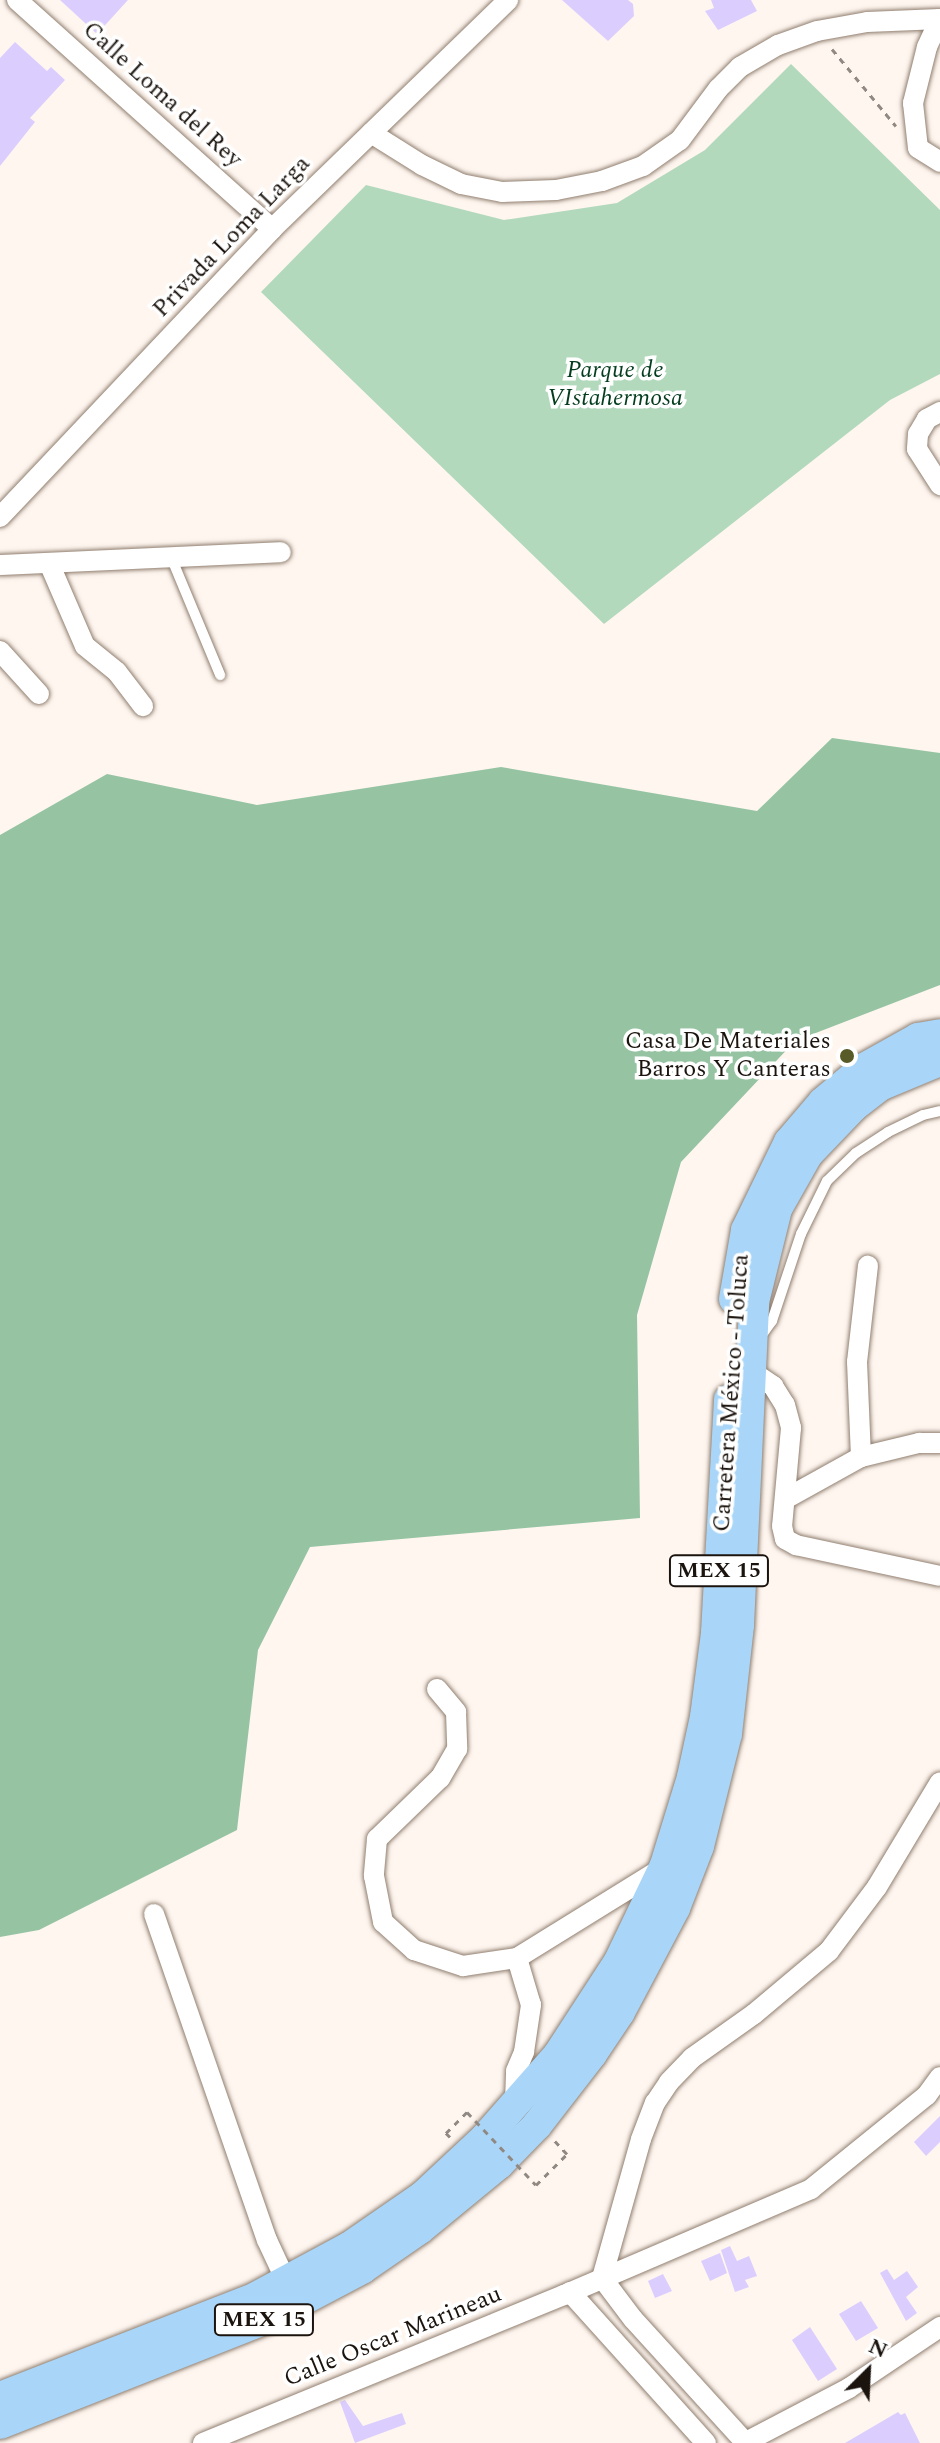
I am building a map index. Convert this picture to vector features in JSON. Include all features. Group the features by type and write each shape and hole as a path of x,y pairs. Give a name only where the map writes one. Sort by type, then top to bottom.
{"main road":[{"name":"Carretera México - Toluca","path":"0,2397 256,2297 349,2247 423,2196 485,2138 558,2055 619,1961 665,1865 692,1777 716,1633 734,1298 746,1230 789,1142 823,1102 864,1068 918,1038 940,1034"},
{"name":"Carretera México - Toluca","path":"0,2424 271,2317 362,2269 420,2229 499,2164 537,2125 592,2054 620,2012 675,1908 714,1796 727,1734 738,1640 750,1361 760,1268 777,1209 800,1167 831,1127 880,1086 940,1061"}],"street":[{"path":"0,8 7,0"},
{"name":"Calle Loma del Rey","path":"17,0 272,229"},
{"name":"Privada Loma Larga","path":"0,517 272,229 508,0"},
{"path":"371,133 422,165 461,184 502,192 556,190 602,181 643,166 680,140 718,89 740,67 778,45 817,31 867,22 940,19 927,47 913,103 918,148 940,162"},
{"path":"940,412 927,419 918,434 917,449 940,485"},
{"path":"0,565 281,552"},
{"path":"49,563 85,646 117,672 143,706"},
{"path":"0,651 39,694"},
{"path":"861,1457 857,1362 868,1266"},
{"path":"750,1361 773,1386 785,1405 791,1428 787,1498 782,1526 785,1539 796,1545 940,1576"},
{"path":"787,1498 861,1457 919,1443 940,1443"},
{"path":"437,1689 456,1712 457,1749 440,1778 377,1839 374,1876 383,1922 414,1950 463,1966 483,1966 517,1958 665,1865"},
{"path":"940,1782 877,1887 829,1951 754,2014 692,2058 669,2082 655,2103 641,2139 602,2278 633,2319 745,2443 849,2388 940,2327"},
{"path":"154,1914 267,2240 286,2281"},
{"path":"515,2102 516,2071 524,2052 531,2005 517,1958"},
{"name":"Calle Oscar Marineau","path":"203,2443 811,2189 927,2095 940,2077"},
{"path":"570,2292 706,2443"}],"lane":[{"path":"171,557 220,675"},
{"path":"750,1361 772,1321 801,1234 827,1181 856,1153 888,1132 923,1115 940,1111"}],"path":[{"path":"817,31 884,115 918,148"},
{"path":"446,2133 467,2112 536,2185 567,2154"}],"green space":[{"name":"Parque de VIstahermosa","path":"791,64 940,210 940,374 890,400 604,624 261,292 366,185 504,220 617,203 705,150"},
{"path":"832,738 940,753 940,985 795,1041 681,1162 637,1315 640,1518 310,1547 258,1650 237,1830 39,1930 0,1937 0,835 107,774 257,805 501,767 757,811"}],"building":[{"path":"60,0 128,0 97,34"},
{"path":"562,0 628,0 633,4 634,16 608,41"},
{"path":"711,0 751,0 757,11 718,30 705,11 714,8"},
{"path":"15,42 47,71 51,67 65,80 30,118 35,122 0,166 0,58"},
{"path":"940,2116 940,2142 926,2156 914,2142"},
{"path":"730,2246 737,2261 749,2256 757,2276 745,2280 749,2287 735,2292 721,2250"},
{"path":"720,2253 727,2273 710,2281 701,2261"},
{"path":"887,2269 894,2280 907,2271 918,2287 906,2297 917,2313 906,2321 880,2273"},
{"path":"663,2274 672,2291 655,2298 648,2281"},
{"path":"861,2301 878,2328 856,2341 839,2314"},
{"path":"810,2327 837,2369 818,2381 792,2340"},
{"path":"345,2400 363,2426 402,2413 406,2424 355,2443 340,2402"},
{"path":"898,2412 901,2415 905,2413 920,2443 845,2443"}],"place":[{"name":"Casa De Materiales Barros Y Canteras","path":"847,1056"}]}
